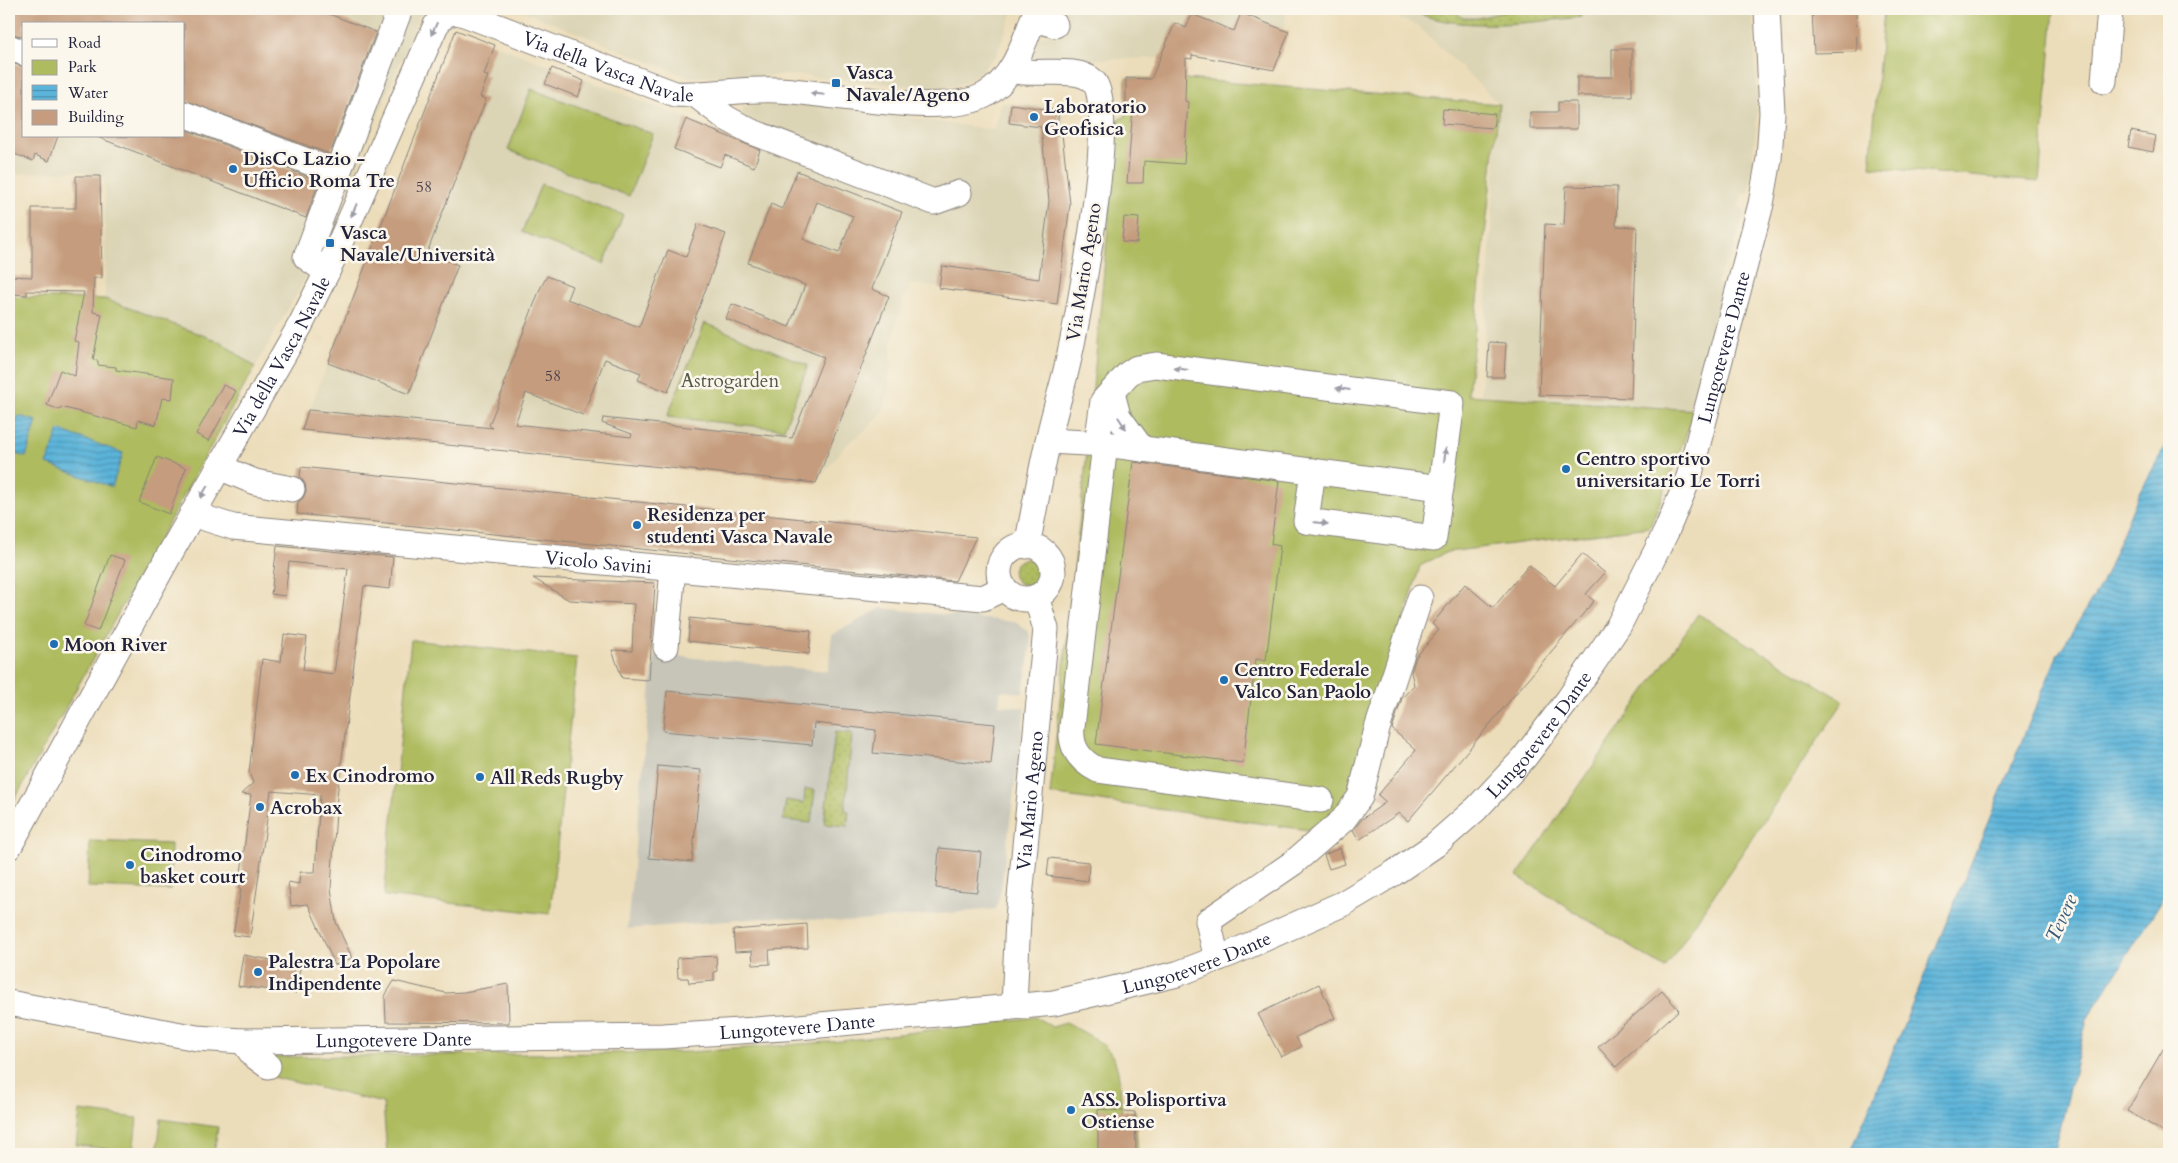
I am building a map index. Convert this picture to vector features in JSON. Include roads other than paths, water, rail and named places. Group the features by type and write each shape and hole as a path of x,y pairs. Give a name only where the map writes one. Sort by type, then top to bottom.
{"street":[{"path":"327,272 306,257 400,9"},
{"name":"Lungotevere Dante","path":"9,1003 197,1038 243,1041 516,1040 663,1036 808,1026 1054,1003 1098,994 1177,974 1217,959 1342,904 1394,873 1435,845 1476,809 1524,758 1568,700 1619,624 1666,532 1689,477 1758,219 1768,159 1772,113 1767,9"},
{"path":"2104,80 2110,9"},
{"name":"Via della Vasca Navale","path":"9,847 192,514 301,324 327,272 436,25 445,14 458,12 675,94 696,95 776,90 917,104 950,104 971,101 986,94 1011,70 1042,17"},
{"path":"9,47 22,52"},
{"name":"Via Mario Ageno","path":"1011,70 1022,74 1082,75 1092,80 1102,100 1103,136 1086,270 1070,355 1048,441 1027,546"},
{"path":"696,95 726,118 750,130 934,202 959,193"},
{"path":"185,114 338,173"},
{"path":"1313,471 1306,521 1434,538 1452,403 1156,366 1137,368 1119,383 1103,401 1101,444 1071,741 1076,753 1086,764 1098,770 1321,800"},
{"path":"1112,393 1118,416 1142,449"},
{"path":"1048,441 1101,444 1440,488"},
{"path":"219,467 255,482 292,489"},
{"name":"Vicolo Savini","path":"192,514 233,527 983,598 1004,588"},
{"path":"1027,546 1043,552 1052,568 1050,585 1036,597 1018,598 1004,588 999,572 1005,556 1011,551 1027,546"},
{"path":"666,647 672,569"},
{"name":"Via Mario Ageno","path":"1014,1006 1018,918 1046,629 1036,597"},
{"path":"1217,959 1208,921 1292,863 1343,820 1360,797 1378,729 1420,598"},
{"path":"1041,680 1077,684"},
{"path":"243,1041 253,1055 268,1066"}],"water":[{"path":"19,416 37,421 26,457 9,452 11,428"},
{"path":"59,430 123,453 112,487 47,464"},
{"name":"Tevere","path":"2169,439 2169,889 2087,1019 2054,1154 1850,1154 2057,656 2101,585 2138,496"}],"place":[{"name":"Vasca Navale/Ageno","path":"836,83"},
{"name":"Laboratorio Geofisica","path":"1034,117"},
{"name":"DisCo Lazio - Ufficio Roma Tre","path":"233,169"},
{"name":"Vasca Navale/Università","path":"330,243"},
{"name":"Centro sportivo universitario Le Torri","path":"1566,469"},
{"name":"Residenza per studenti Vasca Navale","path":"637,525"},
{"name":"Moon River","path":"54,644"},
{"name":"Centro Federale Valco San Paolo","path":"1224,680"},
{"name":"Ex Cinodromo","path":"295,775"},
{"name":"All Reds Rugby","path":"480,777"},
{"name":"Acrobax","path":"260,807"},
{"name":"Cinodromo basket court","path":"130,865"},
{"name":"Palestra La Popolare Indipendente","path":"258,972"},
{"name":"ASS. Polisportiva Ostiense","path":"1071,1110"}],"park label":[{"name":"Astrogarden","path":"730,380"}]}
